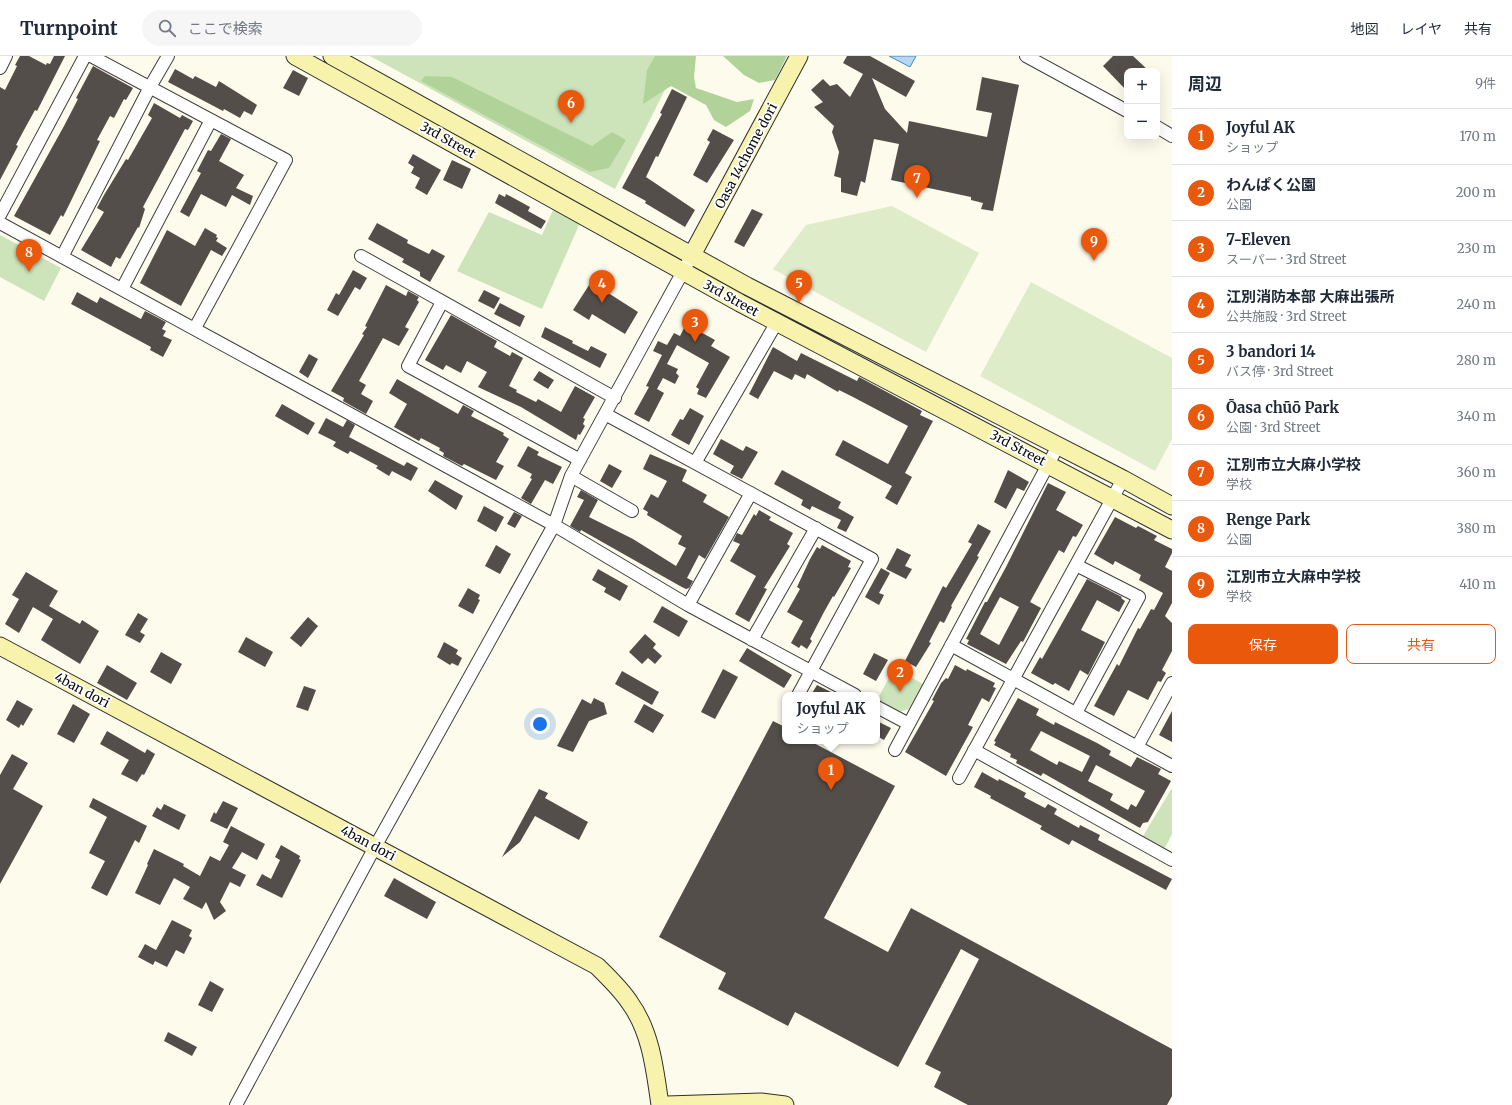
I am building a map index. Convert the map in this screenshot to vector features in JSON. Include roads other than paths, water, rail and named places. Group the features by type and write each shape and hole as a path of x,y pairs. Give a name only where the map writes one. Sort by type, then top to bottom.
{"street":[{"path":"0,68 6,56"},
{"path":"0,215 85,56"},
{"path":"91,56 286,160 195,328"},
{"path":"62,257 150,87 168,56"},
{"name":"3rd Street","path":"295,56 684,272 1172,530"},
{"name":"3rd Street","path":"332,56 753,289 1123,479 1172,506"},
{"name":"Oasa 14chome dori","path":"692,255 799,56"},
{"path":"1026,56 1124,109"},
{"path":"122,289 211,120"},
{"path":"1160,129 1172,136"},
{"path":"0,224 195,328 554,525 688,605 849,692"},
{"path":"236,1105 375,847 554,525 571,476 692,255"},
{"path":"360,256 615,398"},
{"path":"442,302 408,366 580,460"},
{"path":"695,463 777,322"},
{"path":"605,414 872,559 800,692"},
{"path":"895,750 1058,446"},
{"path":"571,476 632,510"},
{"path":"959,778 1123,479"},
{"path":"688,605 751,493"},
{"path":"752,640 816,528"},
{"path":"1076,565 1139,598 1076,713"},
{"path":"951,645 1172,766"},
{"name":"4ban dori","path":"0,646 597,966 631,1004 645,1034 652,1053 660,1105"},
{"path":"1137,747 1172,683"},
{"path":"880,709 909,724"},
{"path":"974,750 1172,860"},
{"path":"667,1105 761,1102 785,1105"}],"water":[{"path":"889,56 916,56 910,67"}],"place":[{"name":"Ōasa chūō Park","path":"571,123"},
{"name":"江別市立大麻小学校","path":"917,198"},
{"name":"江別市立大麻中学校","path":"1094,261"},
{"name":"Renge Park","path":"29,272"},
{"name":"江別消防本部 大麻出張所","path":"602,303"},
{"name":"3 bandori 14","path":"799,303"},
{"name":"7-Eleven","path":"695,342"},
{"name":"わんぱく公園","path":"900,692"},
{"name":"Joyful AK","path":"831,790"}]}
